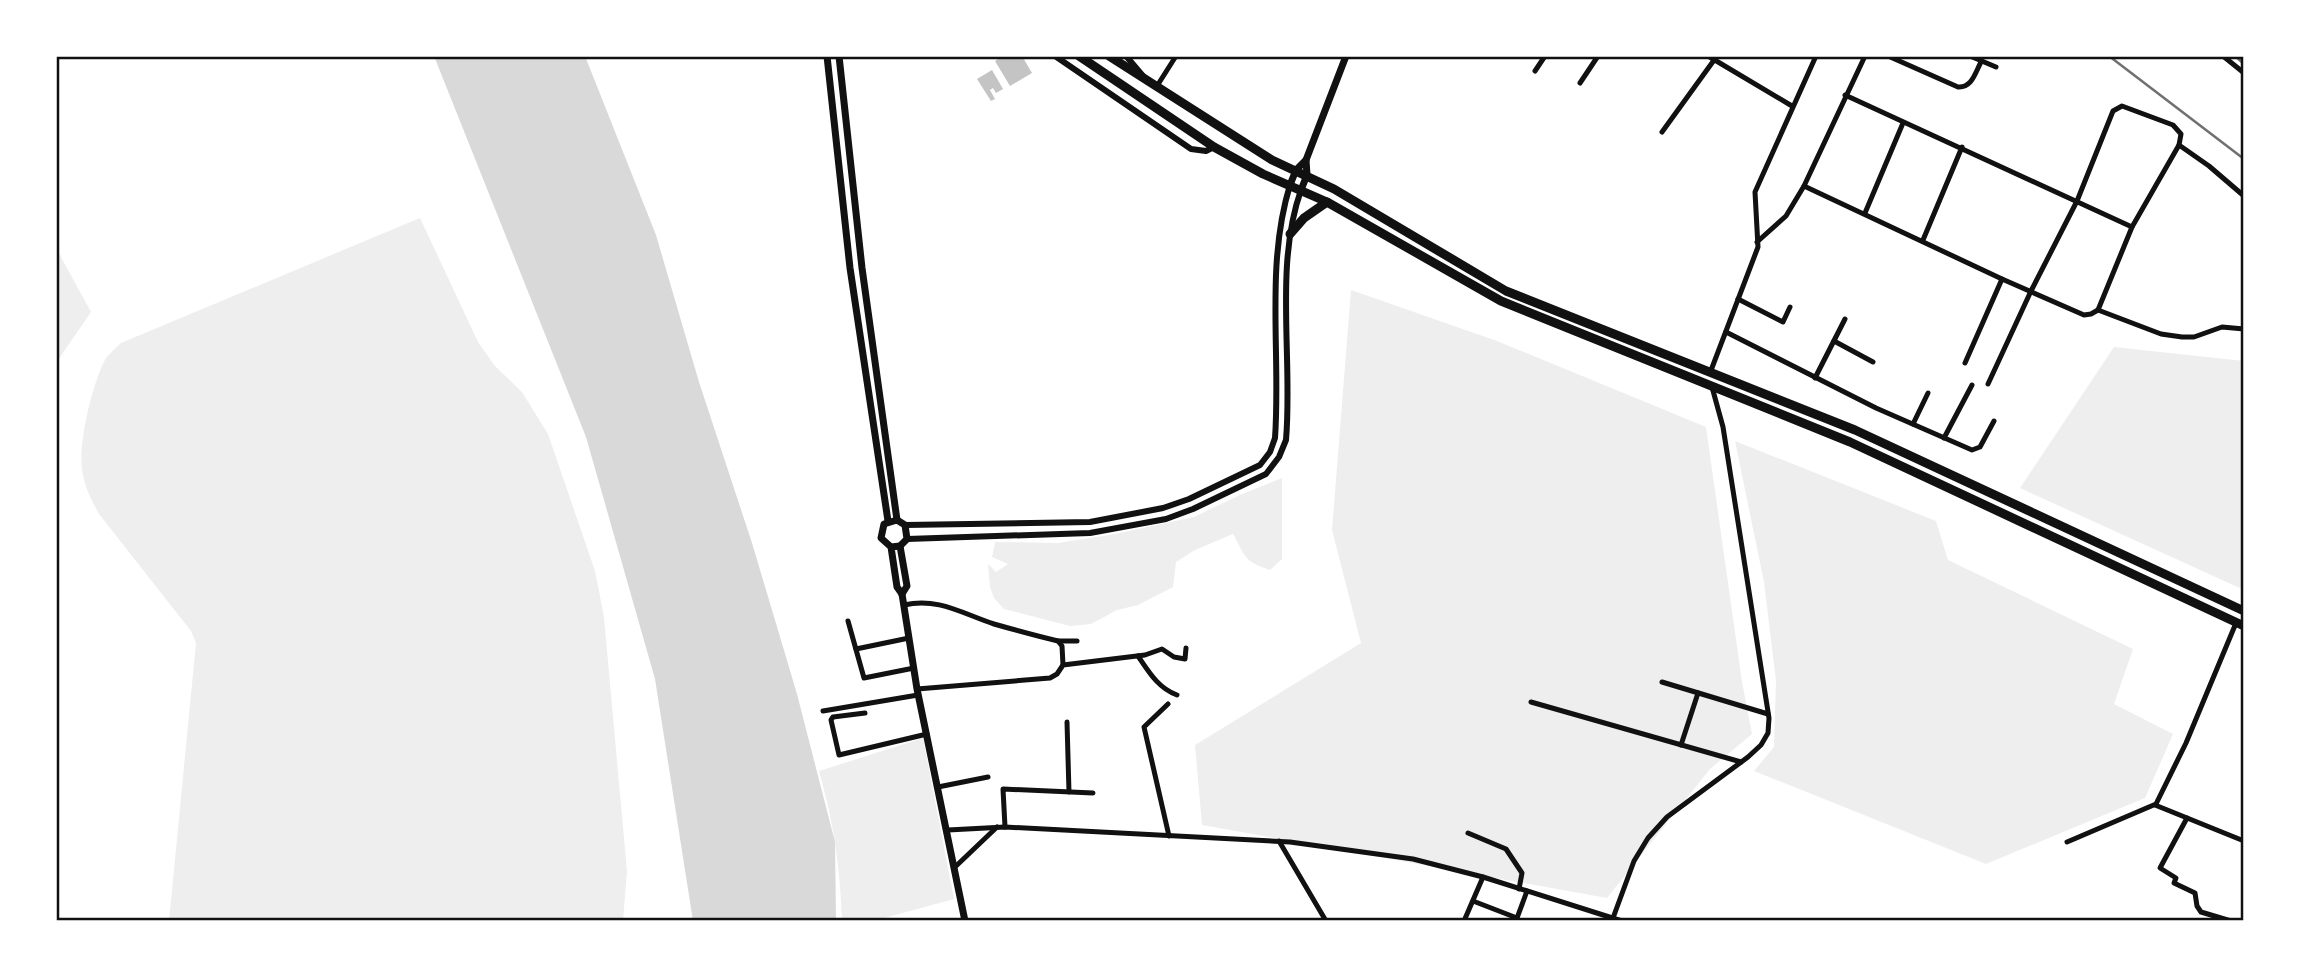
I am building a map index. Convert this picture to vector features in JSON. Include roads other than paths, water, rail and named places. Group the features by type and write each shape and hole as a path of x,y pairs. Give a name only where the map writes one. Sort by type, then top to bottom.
{"highway":[{"path":"1079,56 1214,147 1263,174 1328,202 1501,302 1850,442 2240,624"},
{"path":"1109,56 1272,160 1307,175 1506,291 1855,430 2244,611"},
{"path":"1290,234 1304,218 1328,202"}],"main road":[{"path":"827,56 850,268 888,521"},
{"path":"839,56 862,268 897,520"},
{"path":"1290,185 1296,170 1306,160 1346,56"},
{"path":"1301,190 1307,175 1306,160"},
{"path":"891,547 900,546 907,539 905,525 897,520 888,521 881,528 881,538 891,547 897,587 902,594 917,692 965,921"},
{"path":"900,546 907,586 902,594"}],"street":[{"path":"1055,56 1191,149 1206,151 1214,147"},
{"path":"1126,56 1145,79"},
{"path":"1157,86 1176,56"},
{"path":"1535,71 1545,56"},
{"path":"1580,83 1598,56"},
{"path":"1710,373 1758,247 1755,192 1816,56"},
{"path":"1757,242 1786,216 1804,186 1865,56"},
{"path":"1888,56 1964,88 1969,86 1981,62"},
{"path":"1970,56 1996,67"},
{"path":"2223,56 2244,73"},
{"path":"1662,132 1713,57 1792,106"},
{"path":"1845,95 2132,227"},
{"path":"1804,186 2002,279 2031,291 2084,315 2091,314 2098,310 2132,227 2179,145 2181,134 2173,125 2122,106 2113,111 2077,201 2031,291 1988,384"},
{"path":"1865,213 1903,122"},
{"path":"2179,145 2244,196"},
{"path":"1923,240 1962,147"},
{"path":"905,525 1106,520 1177,504 1244,474 1263,462 1275,438 1277,260 1280,222 1290,185"},
{"path":"907,539 1108,531 1180,514 1249,483 1271,470 1283,449 1286,430 1290,234 1301,190"},
{"path":"1965,363 2002,279"},
{"path":"1738,299 1783,322 1790,307"},
{"path":"2098,310 2161,334 2182,337 2194,337 2222,327 2244,329"},
{"path":"1815,377 1845,319"},
{"path":"1726,332 1913,424 1975,451 1994,421"},
{"path":"1834,341 1873,362"},
{"path":"1944,438 1972,386"},
{"path":"1614,918 1634,860 1648,838 1667,817 1761,745 1768,733 1768,714 1723,427 1712,387"},
{"path":"1913,424 1928,393"},
{"path":"904,605 917,602 940,604 992,623 1058,641 1077,641"},
{"path":"848,621 864,678 914,668"},
{"path":"2067,842 2155,805 2240,624"},
{"path":"856,649 909,638"},
{"path":"823,711 917,692 1050,678 1057,674 1063,665 1062,646 1058,641"},
{"path":"1063,665 1138,656 1163,649 1174,657 1185,659 1186,648"},
{"path":"1138,656 1151,676 1177,695"},
{"path":"1662,682 1768,714"},
{"path":"1681,745 1698,693"},
{"path":"1531,702 1741,762"},
{"path":"1168,704 1144,727 1169,836"},
{"path":"865,713 832,717 839,755 926,734"},
{"path":"1067,722 1069,792"},
{"path":"938,787 988,777"},
{"path":"1005,827 1003,789 1093,793"},
{"path":"2155,805 2244,841"},
{"path":"2187,818 2160,868 2176,877 2174,883 2195,893 2201,912 2231,921"},
{"path":"955,867 997,827"},
{"path":"948,830 1005,827 1279,841 1413,859 1483,877 1622,921"},
{"path":"1468,832 1506,849 1522,873 1520,889"},
{"path":"1279,841 1326,921"},
{"path":"1464,921 1483,877"},
{"path":"1473,901 1516,919 1527,891"}],"railway":[{"path":"2109,56 2244,159"},
{"path":"2235,56 2244,64"}]}
